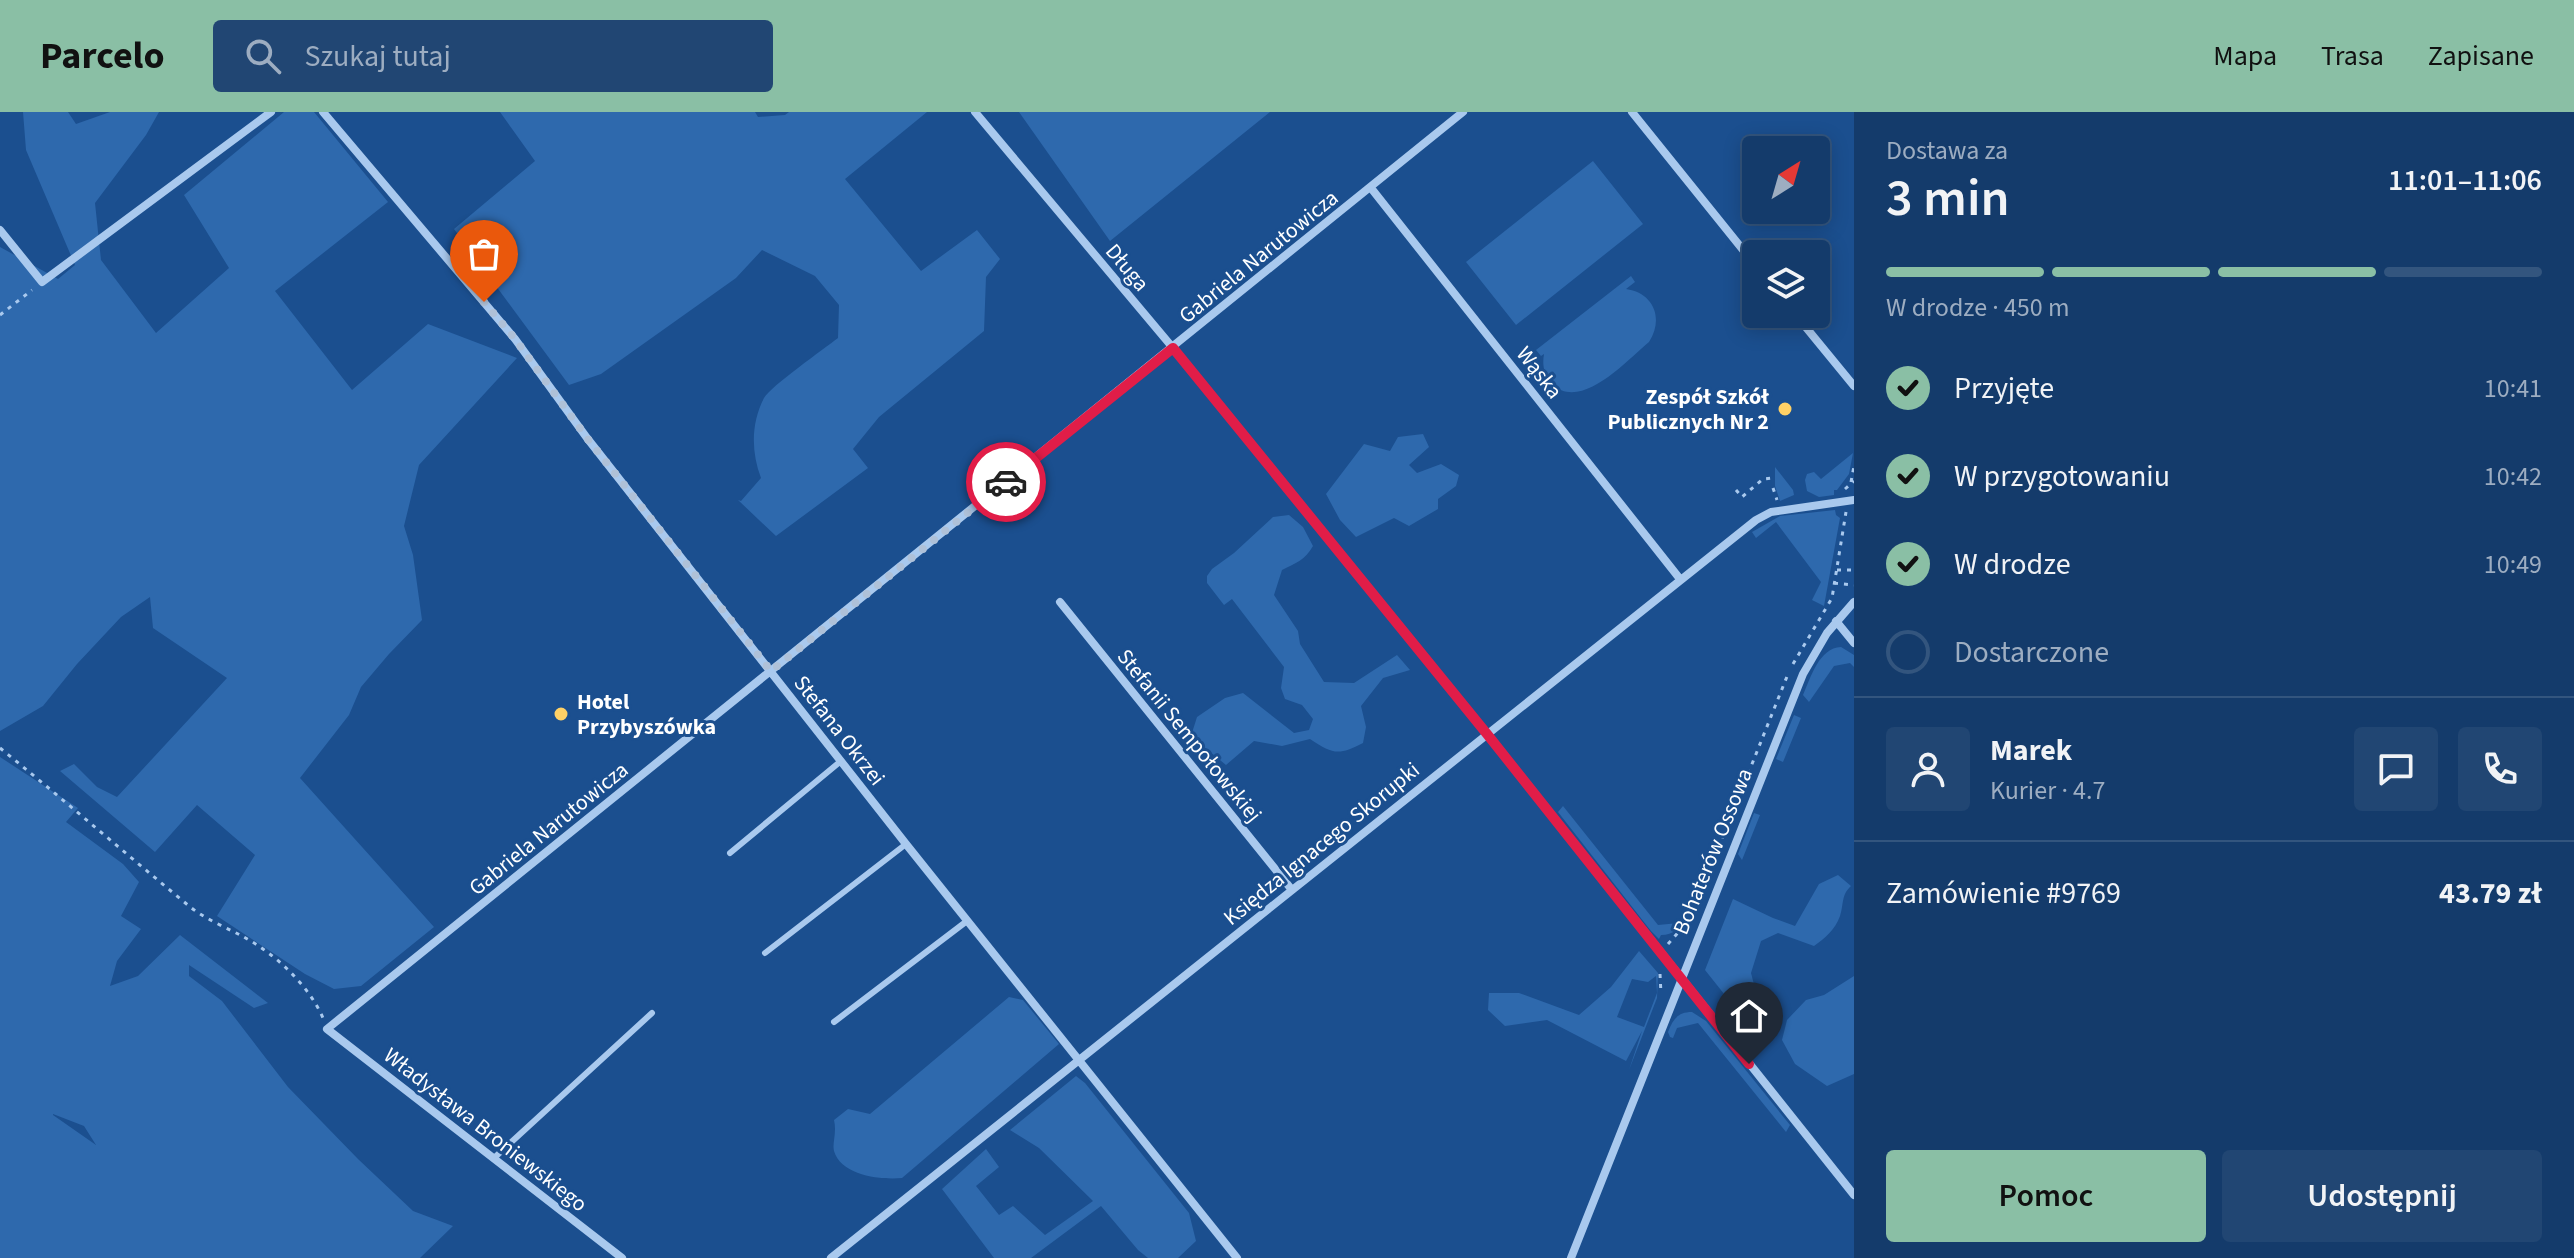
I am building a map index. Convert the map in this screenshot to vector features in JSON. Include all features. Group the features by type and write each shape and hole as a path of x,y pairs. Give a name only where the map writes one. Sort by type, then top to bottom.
{"street":[{"path":"0,230 42,282 271,112"},
{"name":"Stefana Okrzei","path":"323,112 515,339 587,438 1237,1258"},
{"name":"Długa","path":"975,112 1173,348 1487,734 1854,1195"},
{"name":"Gabriela Narutowicza","path":"327,1029 1463,112"},
{"path":"1632,112 1742,249"},
{"name":"Wąska","path":"1371,188 1680,579"},
{"path":"1806,328 1854,386"},
{"name":"Księdza Ignacego Skorupki","path":"831,1258 1756,520 1771,512 1854,500"},
{"name":"Stefanii Sempołowskiej","path":"1060,602 1292,890"},
{"name":"Bohaterów Ossowa","path":"1571,1258 1803,674 1836,621 1854,602"},
{"path":"1836,621 1854,643"},
{"name":"Władysława Broniewskiego","path":"327,1029 622,1258"}],"lane":[{"path":"730,853 841,761"},
{"path":"765,953 906,844"},
{"path":"834,1022 967,921"},
{"path":"494,1158 652,1013"}],"path":[{"path":"0,315 42,282"},
{"path":"1853,482 1854,466"},
{"path":"1736,490 1742,497 1763,479 1772,478"},
{"path":"1846,509 1837,570 1854,570"},
{"path":"1834,583 1854,585"},
{"path":"0,748 193,909 257,945 278,961 311,996 327,1029"}],"shaded area":[{"path":"23,112 68,112 76,124 110,112 159,112 146,135 95,203 101,260 156,333 229,268 184,195 284,112 314,112 388,202 275,291 352,390 428,324 517,358 419,465 404,526 413,555 422,620 361,687 349,715 300,778 434,927 361,986 334,989 305,974 217,916 255,855 197,805 155,852 60,771 74,764 97,787 117,797 227,678 153,628 150,597 121,617 43,706 0,731 0,247 58,279 75,265 26,150"},
{"path":"500,112 755,112 758,117 789,112 927,112 845,179 921,271 977,230 1000,259 986,277 984,331 879,417 853,449 868,468 776,536 738,500 741,501 761,478 754,448 757,417 769,392 838,338 839,305 815,276 762,250 736,278 601,374 569,385 454,229 535,161"},
{"path":"1019,112 1270,112 1110,241"},
{"path":"1593,161 1643,224 1516,325 1466,262"},
{"path":"1631,276 1635,282 1626,289 1644,296 1654,308 1656,325 1649,342 1603,381 1589,388 1576,392 1564,391 1552,384 1544,370 1544,354 1541,356 1536,350"},
{"path":"1423,434 1429,447 1409,465 1417,473 1441,464 1459,475 1456,486 1438,499 1438,509 1409,526 1394,518 1356,537 1340,520 1326,494 1364,444 1390,451 1398,437"},
{"path":"1853,453 1849,474 1834,490 1834,495 1819,497 1807,491 1807,474 1814,472 1821,479"},
{"path":"1775,467 1794,495 1780,501 1775,486"},
{"path":"1835,510 1840,518 1824,606 1812,600 1821,582 1776,522 1756,538 1752,532 1780,516"},
{"path":"1289,515 1303,527 1313,546 1303,558 1282,570 1274,595 1298,631 1300,644 1324,682 1354,683 1397,655 1410,670 1383,678 1361,706 1366,727 1363,743 1336,752 1310,739 1282,746 1254,741 1226,765 1191,736 1197,717 1225,698 1243,693 1294,733 1309,730 1313,719 1302,705 1285,699 1281,688 1284,667 1232,599 1224,605 1207,583 1212,569 1273,517"},
{"path":"1841,647 1854,655 1854,667 1850,663 1834,666 1809,702 1803,695 1821,658"},
{"path":"1794,715 1801,718 1783,762 1776,759"},
{"path":"0,757 78,808 66,822 123,864 139,882 121,916 141,929 117,961 110,986 138,976 180,935 268,1003 254,1008 189,965 189,976 222,1001 288,1087 413,1211 453,1226 420,1258 0,1258","holes":["53,1114 84,1126 96,1145"]},
{"path":"1563,806 1658,925 1679,923 1687,917 1679,928 1661,935 1659,939 1651,931 1558,812"},
{"path":"1754,813 1760,815 1742,860 1738,854"},
{"path":"1838,875 1851,886 1844,896 1835,925 1814,946 1778,933 1761,941 1751,973 1756,992 1754,1004 1740,1014 1705,970 1733,899 1795,926 1819,884"},
{"path":"1639,951 1658,973 1657,998 1629,1070 1642,1031 1626,1061 1547,1020 1505,1026 1488,1010 1489,993 1519,993 1579,1015 1611,987","holes":["1656,976 1657,993 1644,1027 1617,1017 1632,979 1648,982"]},
{"path":"1854,976 1854,1074 1827,1086 1795,1064 1782,1040 1787,1020 1806,1000 1824,995"},
{"path":"1009,997 1023,1000 1059,1044 902,1178 863,1175 838,1159 834,1151 834,1120 848,1109 870,1114"},
{"path":"1692,1012 1706,1021 1790,1125 1786,1132 1698,1023 1677,1028 1673,1038 1670,1037 1668,1032 1674,1020 1683,1013"},
{"path":"1076,1076 1085,1083 1189,1213 1196,1241 1178,1258 1148,1258 1101,1206 1031,1258 994,1258 942,1189 986,1149 999,1167 976,1186 999,1215 1013,1206 1045,1235 1093,1201 1039,1148 1010,1130"}],"way so far":[{"path":"484,302 771,671 1006,482"}],"place":[{"name":"Zespół Szkół Publicznych Nr 2","path":"1785,409"},
{"name":"Hotel Przybyszówka","path":"561,714"}],"route":[{"path":"1006,482 1173,348 1487,734 1749,1064"}]}
